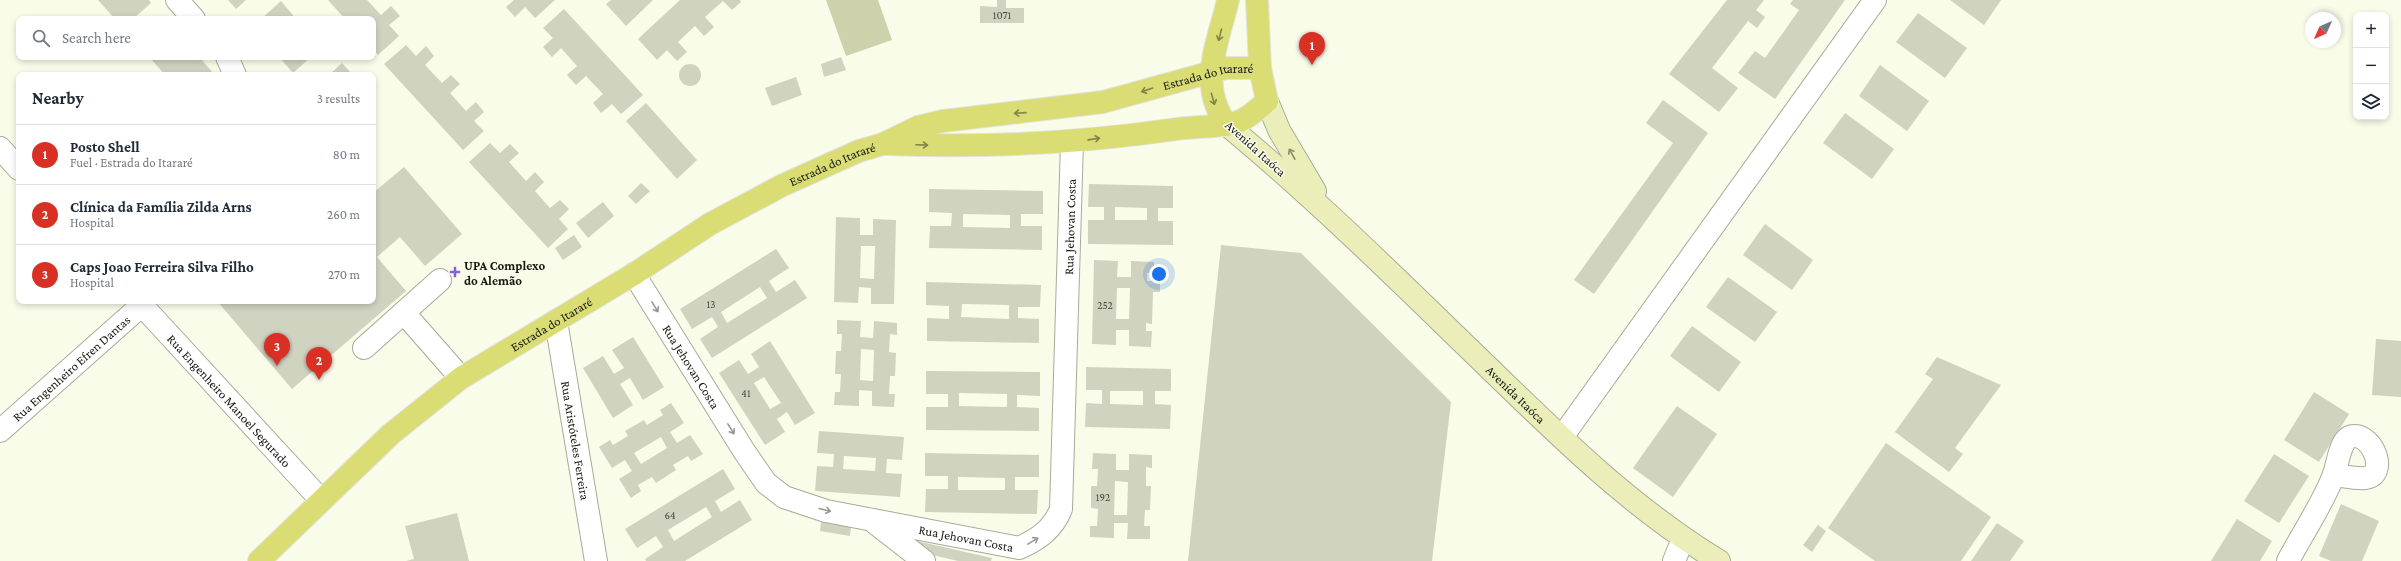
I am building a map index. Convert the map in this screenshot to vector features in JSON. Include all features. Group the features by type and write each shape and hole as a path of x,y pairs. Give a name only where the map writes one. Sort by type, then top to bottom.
{"main road":[{"name":"Avenida Itaóca","path":"1228,0 1211,71 1211,91 1214,103 1227,124 1327,211 1606,479 1683,539 1719,561"},
{"path":"1257,0 1260,68"},
{"name":"Estrada do Itararé","path":"259,561 391,434 461,378 634,274 710,224 784,185 859,151 883,144 918,127 943,121 1103,102 1211,71 1234,67 1260,68 1267,101 1241,120 1227,124 1072,142 942,146 883,144"},
{"name":"Avenida Itaóca","path":"1267,101 1279,130 1327,211"}],"street":[{"path":"177,0 191,16"},
{"path":"1562,437 1875,0"},
{"path":"228,60 234,72"},
{"name":"Rua Jehovan Costa","path":"634,274 766,483 784,497 795,502 870,519 1019,548 1032,542 1046,532 1058,517 1061,509 1072,142"},
{"path":"0,148 16,166"},
{"path":"364,348 440,280"},
{"name":"Rua Engenheiro Efren Dantas","path":"0,431 139,304"},
{"name":"Rua Engenheiro Manoel Segurado","path":"141,304 321,500"},
{"path":"404,313 461,378"},
{"name":"Rua Aristóteles Ferreira","path":"556,320 596,561"},
{"path":"2288,561 2334,475"},
{"path":"870,519 924,561"},
{"path":"1674,561 1683,539"}],"green space":[{"path":"826,0 878,0 892,40 846,56"}],"building":[{"path":"98,0 149,0 151,3 136,16 112,16"},
{"path":"228,0 246,0 236,9"},
{"path":"328,0 367,0 381,15 391,6 400,16 389,25 399,36 378,55 376,53 376,16 342,16"},
{"path":"514,0 555,0 535,18 525,7 515,17 506,7"},
{"path":"611,0 653,0 626,26 606,4"},
{"path":"680,0 740,0 741,2 732,10 723,1 705,17 714,27 704,36 695,26 678,42 687,52 677,61 667,50 657,60 638,39"},
{"path":"997,0 1006,0 1006,8 1024,8 1024,23 980,23 980,6 997,7"},
{"path":"1727,0 1764,0 1756,10 1765,17 1757,28 1748,21 1712,68 1738,88 1719,112 1669,74"},
{"path":"1793,0 1845,0 1775,99 1738,73 1755,51 1765,58 1799,10 1790,4"},
{"path":"1950,0 2001,0 1984,25"},
{"path":"281,1 294,16 264,16"},
{"path":"564,9 643,95 621,114 612,104 601,113 593,103 603,94 586,76 576,85 567,75 577,66 561,48 552,57 543,47 553,38 543,28"},
{"path":"1918,13 1967,48 1945,78 1896,42"},
{"path":"406,45 416,56 426,46 434,56 425,65 442,83 451,75 460,84 450,93 466,111 476,102 484,112 474,121 484,131 463,150 384,64"},
{"path":"841,57 846,70 824,77 821,64"},
{"path":"152,60 202,60 212,72 162,72"},
{"path":"282,60 308,60 294,72 292,72"},
{"path":"342,63 350,72 332,72"},
{"path":"690,64 698,67 701,75 698,83 690,86 682,83 679,75 682,67"},
{"path":"1880,65 1929,101 1907,131 1859,96"},
{"path":"796,77 802,95 772,106 765,88"},
{"path":"1663,100 1708,133 1594,294 1574,280 1673,143 1646,123"},
{"path":"646,103 697,160 677,179 626,121"},
{"path":"1845,113 1894,149 1872,179 1823,143"},
{"path":"490,143 500,153 510,144 519,153 509,162 526,181 535,172 544,182 535,191 550,208 560,200 569,209 559,219 568,229 548,248 469,162"},
{"path":"404,167 462,234 425,266 400,237 377,257 406,291 292,389 220,304 376,304 376,190"},
{"path":"641,183 650,191 636,204 628,196"},
{"path":"1089,184 1173,186 1173,208 1158,208 1158,221 1173,221 1173,245 1088,244 1088,220 1104,220 1104,207 1088,207","holes":["1115,207 1147,208 1147,220 1115,220"]},
{"path":"929,189 1043,191 1043,214 1021,214 1021,226 1042,226 1042,250 929,248 930,226 951,226 952,213 929,212","holes":["963,214 1010,215 1010,228 963,227"]},
{"path":"603,202 614,216 588,238 576,223"},
{"path":"836,217 860,218 860,235 873,235 873,219 896,220 894,304 871,304 871,288 859,287 858,303 834,302","holes":["861,246 875,246 874,279 860,278"]},
{"path":"1765,224 1813,260 1792,290 1743,255"},
{"path":"574,235 582,247 563,260 555,248"},
{"path":"1221,245 1301,253 1451,402 1432,561 1188,561"},
{"path":"776,249 789,268 769,281 776,292 795,280 807,298 712,358 700,339 718,327 712,317 692,329 680,309","holes":["760,287 767,298 727,323 721,312"]},
{"path":"1094,260 1118,261 1117,277 1131,277 1131,261 1154,262 1154,273 1147,273 1147,281 1160,281 1160,292 1153,292 1152,324 1146,323 1146,331 1152,331 1151,347 1129,346 1129,330 1116,330 1116,345 1092,344","holes":["1117,288 1130,288 1129,319 1116,319"]},
{"path":"1728,277 1777,312 1755,342 1706,307"},
{"path":"926,282 1041,285 1040,307 1018,307 1018,318 1039,319 1039,343 927,341 927,318 949,319 949,306 926,305","holes":["962,304 1009,305 1009,319 961,317"]},
{"path":"837,320 861,321 860,337 873,338 874,321 897,323 897,335 890,334 889,352 896,353 895,376 890,376 889,394 895,394 894,407 872,406 872,391 859,390 859,406 834,405 835,392 840,392 841,374 835,374 836,351 841,351 842,334 837,334","holes":["861,349 874,350 873,381 860,380"]},
{"path":"1692,326 1741,362 1719,392 1670,356"},
{"path":"633,337 664,387 643,400 630,378 620,384 633,405 613,418 583,368 603,356 614,374 624,368 612,350"},
{"path":"2376,339 2401,341 2401,397 2372,395"},
{"path":"770,341 815,413 795,425 787,412 777,419 785,432 765,445 719,373 739,360 748,374 759,367 751,354","holes":["764,377 781,403 770,409 754,383"]},
{"path":"1937,357 2001,385 1955,448 1963,454 1949,472 1895,432 1933,379 1925,374"},
{"path":"1086,367 1171,369 1171,391 1155,391 1155,404 1171,405 1170,429 1085,427 1086,403 1102,404 1102,390 1086,390","holes":["1110,391 1143,391 1143,405 1110,404"]},
{"path":"926,371 1040,372 1040,396 1017,395 1017,407 1039,408 1039,431 926,430 926,407 948,407 948,394 926,394","holes":["959,393 1007,394 1007,407 959,406"]},
{"path":"2314,392 2349,414 2319,462 2284,440"},
{"path":"671,403 684,423 670,432 677,443 690,435 703,454 691,461 688,456 673,465 676,470 656,483 652,477 638,485 641,491 631,498 619,479 632,471 625,460 612,468 599,447 610,440 613,445 628,436 625,431 644,420 647,425 663,415 660,410","holes":["661,437 667,448 641,464 634,453"]},
{"path":"1677,406 1717,434 1673,497 1633,468"},
{"path":"819,431 904,437 902,460 887,459 886,473 902,474 900,497 815,491 817,466 833,467 834,454 817,453","holes":["844,456 876,458 875,471 843,469"]},
{"path":"1886,443 1991,517 1961,561 1875,561 1828,528"},
{"path":"925,453 1039,455 1039,477 1015,477 1015,490 1038,490 1037,514 925,512 926,489 948,489 948,476 925,476","holes":["958,477 1005,478 1005,490 958,490"]},
{"path":"1093,453 1116,454 1116,470 1129,470 1129,454 1152,455 1152,468 1146,467 1146,486 1151,486 1150,510 1145,510 1144,526 1150,526 1150,539 1127,539 1128,523 1114,523 1114,538 1090,537 1090,526 1097,526 1098,509 1091,508 1091,486 1097,486 1098,469 1092,469","holes":["1115,481 1128,482 1127,515 1114,515"]},
{"path":"2274,454 2309,476 2279,523 2244,501"},
{"path":"723,469 735,489 715,501 721,512 740,500 752,520 685,561 646,561 645,559 663,547 656,536 637,548 625,529","holes":["706,507 712,517 674,541 668,530"]},
{"path":"2341,504 2379,521 2362,561 2331,561 2319,556"},
{"path":"457,513 469,561 406,561 414,559 405,526"},
{"path":"2237,519 2272,541 2260,561 2211,561"},
{"path":"821,522 851,527 850,536 820,531"},
{"path":"1997,523 2024,541 2010,561 1971,561"},
{"path":"1818,525 1826,531 1812,552 1803,545"},
{"path":"917,541 992,558 991,561 958,561 915,551"}],"place":[{"name":"Posto Shell","path":"1312,65"},
{"name":"UPA Complexo do Alemão","path":"455,272"},
{"name":"Caps Joao Ferreira Silva Filho","path":"277,366"},
{"name":"Clínica da Família Zilda Arns","path":"319,380"}]}
